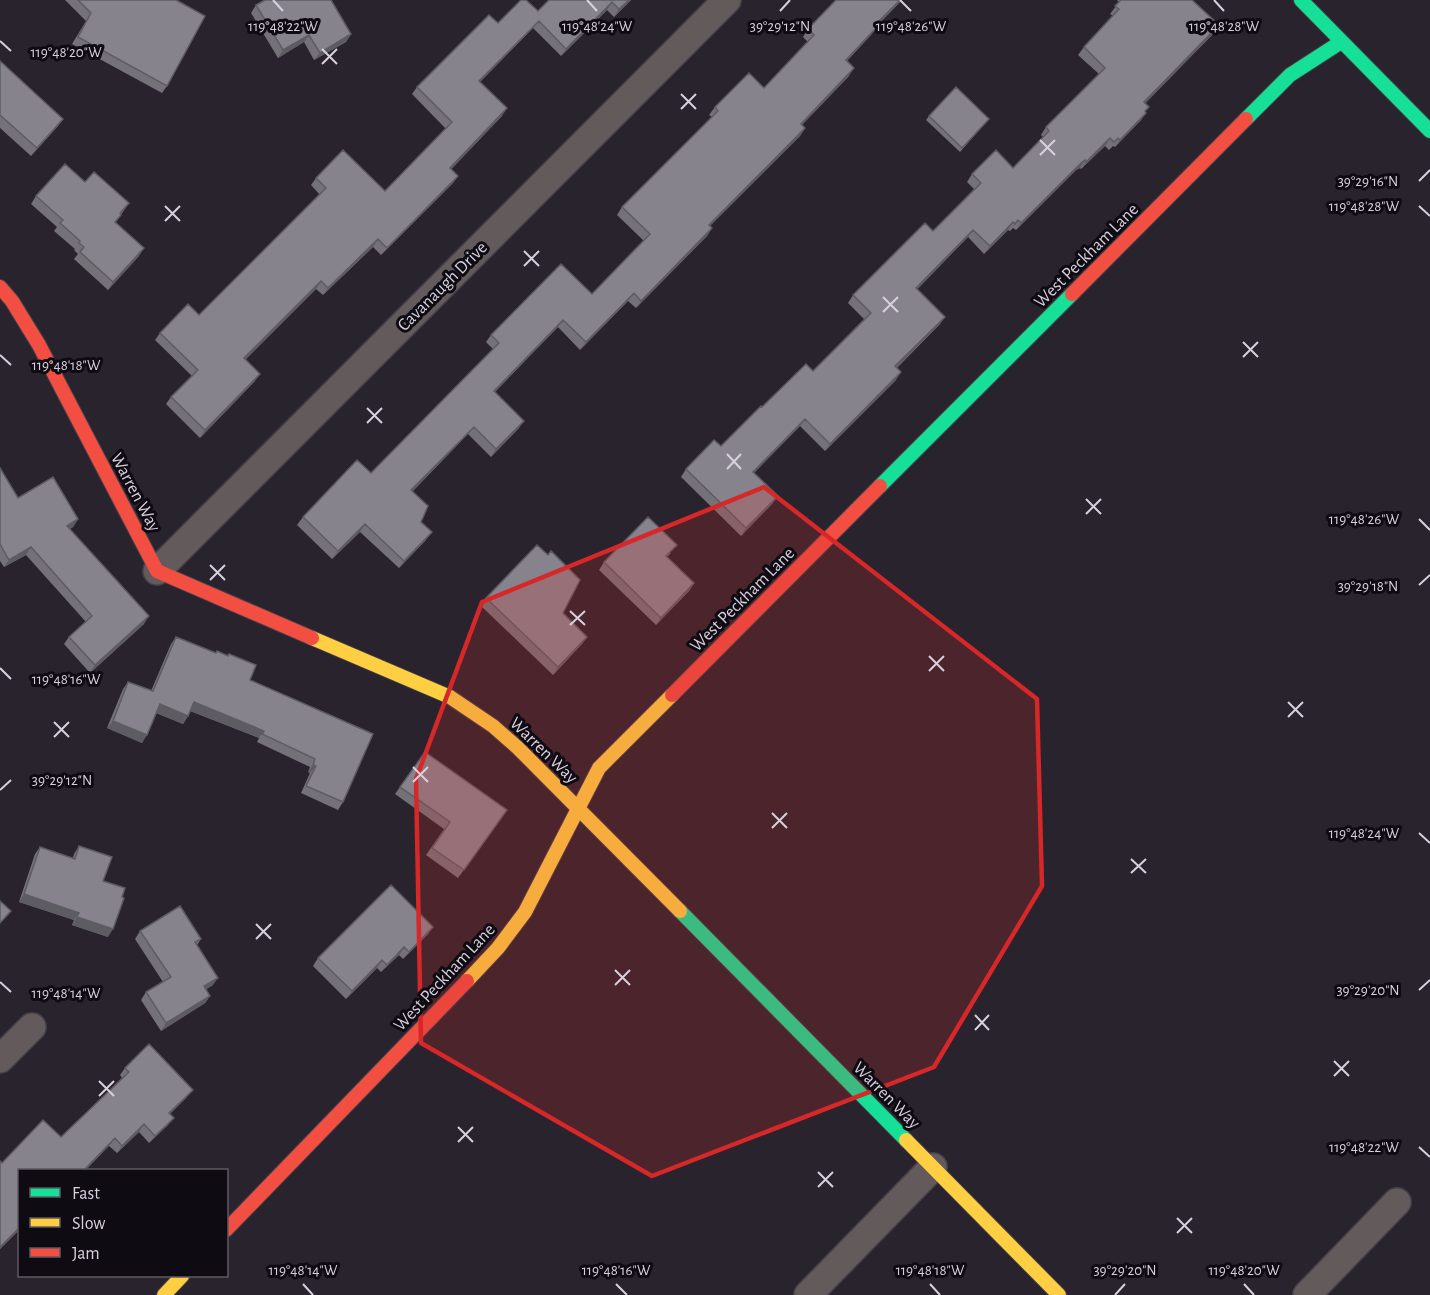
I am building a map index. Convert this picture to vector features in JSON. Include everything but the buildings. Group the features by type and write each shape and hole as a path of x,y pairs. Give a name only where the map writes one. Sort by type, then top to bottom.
{"street":[{"name":"Cavanaugh Drive","path":"158,571 727,0"},
{"path":"1301,0 1430,131"},
{"name":"West Peckham Lane","path":"228,1228 498,948 525,912 599,768 1290,75 1341,42"},
{"name":"Warren Way","path":"0,287 39,345 158,571 450,698 493,726 578,808 1059,1295"},
{"path":"0,1059 32,1027"},
{"path":"808,1295 933,1167"},
{"path":"1307,1295 1397,1202"},
{"path":"164,1295 180,1277"}],"highlighted area":[{"path":"764,487 1037,699 1042,886 934,1067 652,1176 421,1043 416,779 482,602"}],"traffic: fast":[{"path":"1301,0 1430,131"},
{"path":"1246,119 1290,75 1341,42"},
{"path":"880,486 1072,294"},
{"path":"680,911 906,1140"}],"traffic: slow":[{"path":"312,638 450,697 493,726 518,748 680,911"},
{"path":"467,981 498,948 525,912 599,768 672,695"},
{"path":"906,1140 1059,1295"},
{"path":"164,1295 181,1277"}],"traffic: jam":[{"path":"1072,294 1246,119"},
{"path":"0,287 12,301 39,345 157,571 312,638"},
{"path":"672,695 880,486"},
{"path":"228,1228 467,981"}]}
